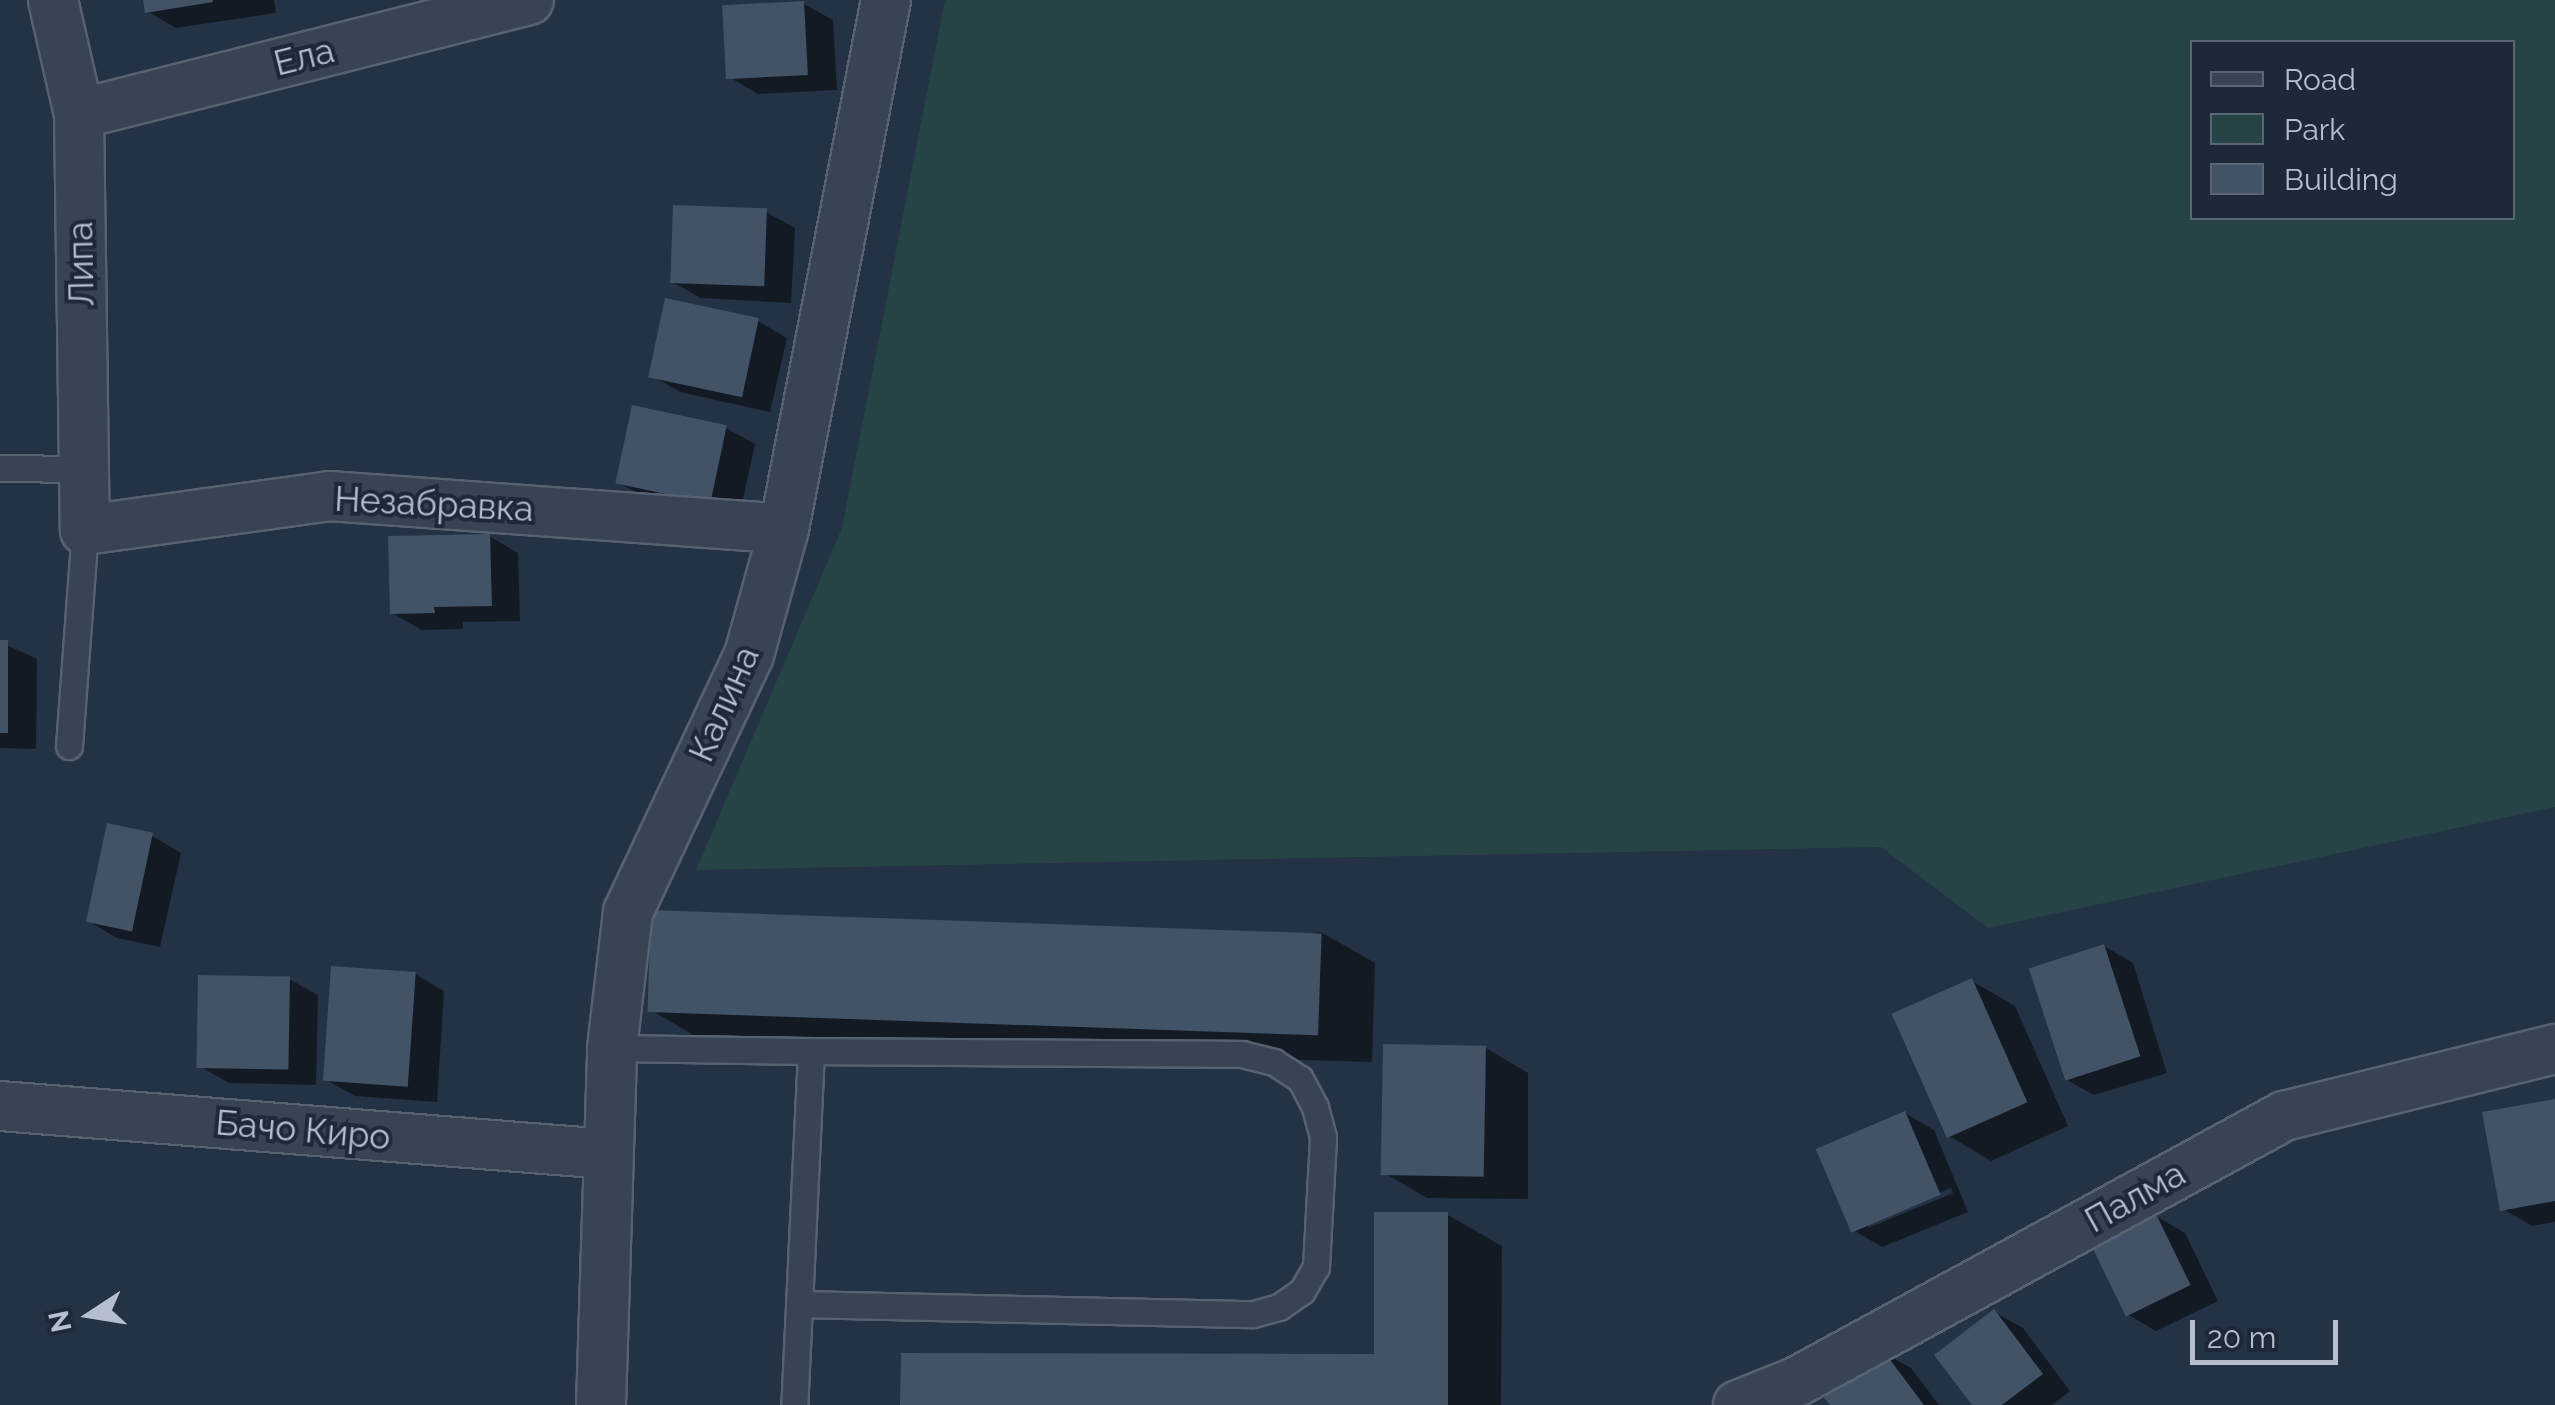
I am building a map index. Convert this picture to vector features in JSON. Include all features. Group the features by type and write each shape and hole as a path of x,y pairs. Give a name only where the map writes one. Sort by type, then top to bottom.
{"street":[{"name":"Липа","path":"53,0 79,114 85,530"},
{"name":"Ела","path":"79,114 529,0"},
{"name":"Калина","path":"602,1405 612,1048 628,912 749,656 784,530 886,0"},
{"name":"Незабравка","path":"85,530 329,496 784,530"},
{"name":"Палма","path":"1738,1405 1798,1381 2284,1116 2555,1049"},
{"name":"Бачо Киро","path":"0,1106 607,1154"}],"lane":[{"path":"0,468 84,469"},
{"path":"69,746 85,530"},
{"path":"612,1048 1243,1054 1274,1062 1300,1079 1316,1108 1323,1136 1316,1267 1302,1291 1279,1307 1253,1314 798,1304"},
{"path":"794,1405 811,1052"}],"green space":[{"path":"945,0 2555,0 2555,807 1988,928 1881,847 696,870 842,528"}],"building":[{"path":"143,0 213,0 213,2 145,13"},
{"path":"804,1 808,75 726,79 722,5"},
{"path":"673,205 767,208 764,286 670,283"},
{"path":"665,298 759,318 742,397 648,377"},
{"path":"632,405 727,425 710,503 615,483"},
{"path":"490,534 492,606 434,607 435,613 390,614 388,536"},
{"path":"0,640 8,640 8,733 0,733"},
{"path":"107,823 153,833 132,932 86,922"},
{"path":"651,910 1322,933 1318,1035 647,1012"},
{"path":"2104,944 2140,1056 2065,1081 2029,968"},
{"path":"331,966 416,972 408,1087 323,1081"},
{"path":"198,975 290,977 288,1070 196,1068"},
{"path":"1972,978 2027,1102 1947,1138 1892,1014"},
{"path":"1383,1044 1486,1046 1484,1177 1381,1175"},
{"path":"2555,1099 2555,1201 2500,1211 2482,1112"},
{"path":"1905,1111 1941,1195 1851,1233 1816,1149"},
{"path":"1374,1212 1448,1212 1448,1405 900,1405 901,1353 1374,1354"},
{"path":"2156,1214 2191,1285 2126,1317 2091,1246"},
{"path":"1994,1309 2043,1374 2002,1405 1972,1405 1934,1355"},
{"path":"1882,1349 1924,1405 1830,1405 1821,1394"}]}
